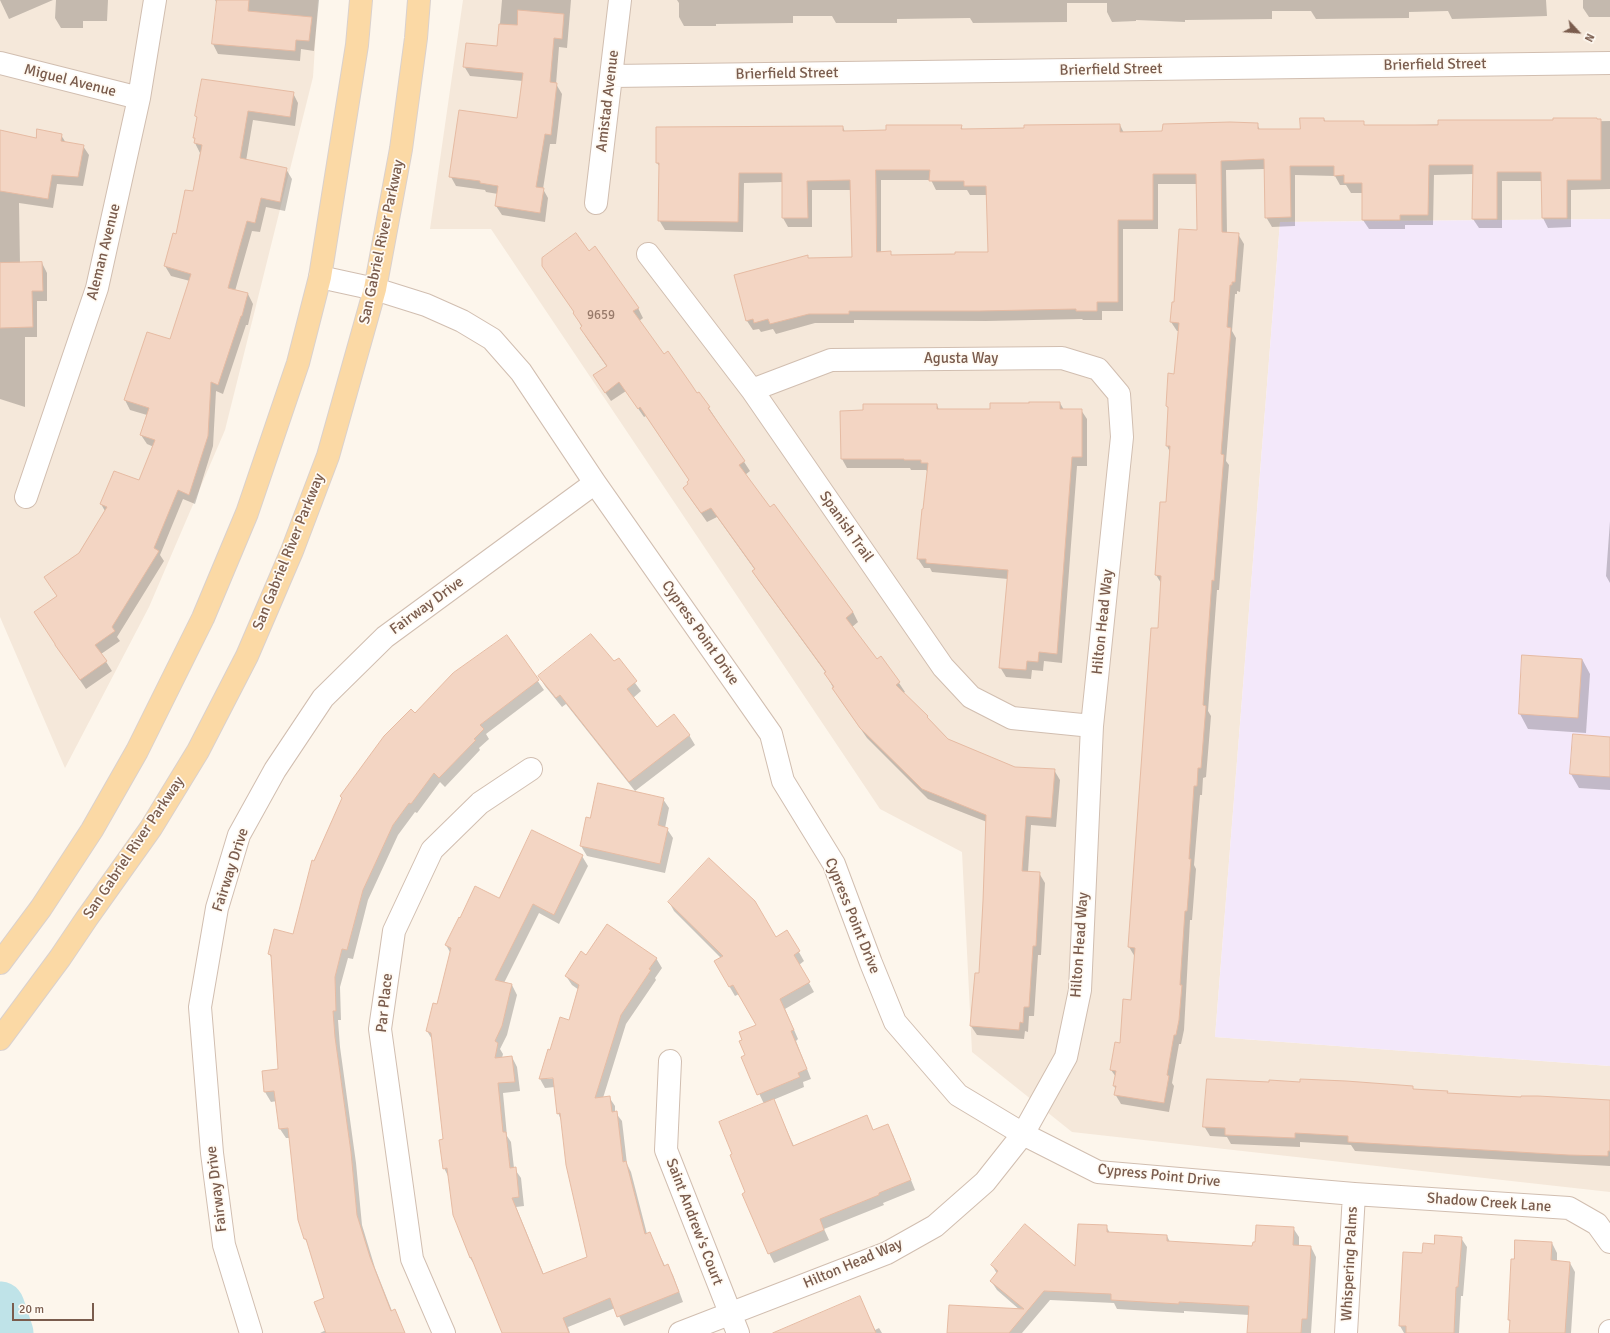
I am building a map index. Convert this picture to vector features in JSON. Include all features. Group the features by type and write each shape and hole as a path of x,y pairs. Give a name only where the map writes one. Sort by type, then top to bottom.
{"main road":[{"path":"0,963 41,908 92,830 137,751 203,618 247,512 298,363 320,277 357,45 361,0"},
{"name":"San Gabriel River Parkway","path":"0,1039 60,958 151,828 198,751 247,656 292,551 328,456 375,289 402,149 416,38 419,0"}],"street":[{"name":"Aleman Avenue","path":"26,498 98,288 139,98 155,0"},
{"name":"Amistad Avenue","path":"596,203 620,0"},
{"name":"Miguel Avenue","path":"0,63 139,98"},
{"name":"Brierfield Street","path":"612,76 1610,63"},
{"name":"Spanish Trail","path":"648,254 752,390 943,667 971,697 1012,718 1092,726"},
{"name":"Cypress Point Drive","path":"320,277 375,289 430,307 462,321 492,339 521,372 595,483 771,734 783,781 834,864 870,963 895,1022 958,1095 1023,1134 1098,1172 1354,1194"},
{"name":"Agusta Way","path":"752,390 831,360 1062,358 1098,369 1119,394 1122,437"},
{"name":"Hilton Head Way","path":"680,1333 887,1253 935,1226 985,1182 1023,1134 1066,1057 1080,990 1092,726 1122,437"},
{"name":"Fairway Drive","path":"251,1333 224,1245 212,1153 200,1007 217,908 239,835 275,770 323,698 385,637 595,483"},
{"name":"Par Place","path":"444,1333 412,1259 380,1029 394,931 432,850 480,803 531,769"},
{"name":"Saint Andrew's Court","path":"670,1061 666,1150 738,1333"},
{"name":"Shadow Creek Lane","path":"1354,1194 1569,1208 1597,1224 1610,1242"},
{"name":"Whispering Palms","path":"1346,1333 1354,1194"}],"shaded area":[{"path":"0,0 318,0 313,77 225,430 149,607 65,768 0,617"},
{"path":"463,0 1610,0 1610,219 1280,222 1215,1037 1610,1066 1610,1192 1072,1132 972,1052 962,852 880,809 491,229 430,229"},
{"path":"1610,219 1610,1066 1215,1037 1280,222"}],"building":[{"path":"217,0 249,0 248,11 312,17 309,41 296,40 295,51 212,44"},
{"path":"518,10 564,14 562,39 554,38 550,82 557,83 551,135 545,134 536,187 544,188 540,213 495,206 498,186 480,183 480,181 449,177 459,110 517,118 523,73 463,67 466,43 497,46 499,24 517,25"},
{"path":"202,79 294,92 290,117 248,111 240,158 287,168 280,202 261,198 255,223 247,221 228,288 248,293 242,316 218,385 211,382 208,436 189,495 178,490 154,548 159,551 112,627 115,631 95,645 107,661 80,680 34,612 57,596 44,577 79,553 107,507 100,504 114,471 139,480 155,440 140,435 149,408 124,400 147,332 170,339 191,274 164,266 173,233 176,234 185,190 193,191 202,145 194,143 195,138 193,138 197,117 195,116"},
{"path":"1300,118 1324,118 1324,121 1364,121 1364,125 1438,125 1438,120 1553,120 1553,118 1597,118 1601,119 1601,180 1567,180 1567,218 1542,218 1541,172 1497,172 1497,219 1472,219 1473,165 1429,165 1428,215 1400,215 1400,220 1362,220 1362,183 1344,183 1344,175 1334,176 1334,166 1290,166 1291,217 1265,218 1264,159 1221,161 1222,232 1239,233 1235,282 1232,282 1232,285 1230,285 1227,327 1231,328 1221,454 1224,455 1214,581 1212,580 1203,705 1206,706 1201,768 1198,768 1197,786 1194,786 1189,859 1191,859 1187,911 1185,911 1179,1020 1176,1035 1174,1035 1164,1103 1114,1095 1116,1086 1113,1086 1116,1071 1110,1070 1115,1042 1120,1043 1123,999 1131,1000 1135,948 1128,947 1151,628 1158,628 1161,576 1155,575 1160,502 1166,502 1170,446 1166,446 1168,373 1174,374 1179,323 1170,322 1172,302 1174,302 1179,229 1197,230 1196,174 1153,174 1153,220 1118,220 1118,302 1097,302 1097,311 1076,311 1076,309 849,311 849,314 809,314 770,324 768,319 754,323 753,319 746,321 734,275 808,255 808,258 852,257 850,180 807,181 808,218 782,218 782,173 739,173 738,222 658,221 659,163 656,163 656,127 843,126 843,131 886,130 886,125 962,125 961,129 1024,128 1024,125 1120,124 1120,132 1162,131 1163,124 1230,122 1258,123 1258,129 1300,129","holes":["876,170 930,170 929,181 964,181 964,186 986,186 988,252 891,255 891,251 877,252"]},
{"path":"37,129 62,134 61,141 84,145 78,177 52,175 48,199 0,191 0,130 36,138"},
{"path":"576,233 589,251 595,246 639,308 633,311 664,354 668,351 697,393 699,392 710,407 708,408 745,461 739,465 770,507 774,504 853,612 846,618 877,659 881,656 900,682 896,685 928,716 927,717 948,739 1015,767 1055,769 1051,818 1026,816 1022,871 1040,872 1036,946 1033,946 1029,1007 1024,1007 1023,1023 1020,1022 1019,1030 970,1026 975,973 979,973 986,815 922,789 860,728 832,688 834,687 824,673 826,672 752,571 755,569 711,508 701,513 683,488 688,484 687,482 689,480 640,407 638,409 619,382 605,393 593,375 607,366 580,328 582,326 573,313 574,312 542,266 542,258"},
{"path":"42,262 43,291 32,291 33,327 0,328 0,263"},
{"path":"1060,402 1060,409 1082,409 1082,457 1072,457 1057,654 1039,652 1038,662 1027,661 1026,670 999,668 1008,570 926,563 926,559 917,559 928,463 921,463 921,460 904,459 841,459 840,411 863,410 863,404 937,404 937,409 990,409 990,403"},
{"path":"591,634 614,661 619,658 637,681 627,689 657,727 674,714 690,735 629,782 560,695 556,698 538,676"},
{"path":"507,635 539,680 480,725 484,729 474,739 476,740 439,778 434,773 411,804 409,803 393,825 363,890 347,950 342,949 335,977 336,1011 333,1011 335,1037 351,1152 357,1215 370,1257 391,1311 395,1309 405,1333 326,1333 314,1302 324,1298 306,1239 304,1239 298,1220 288,1128 279,1129 274,1091 264,1092 262,1071 278,1069 271,955 268,954 274,929 293,934 312,860 314,861 342,798 340,796 384,736 411,709 415,713 453,673"},
{"path":"1522,655 1582,659 1578,718 1519,714"},
{"path":"1573,734 1610,737 1610,777 1570,774"},
{"path":"598,783 664,798 658,825 668,828 660,864 580,846 586,817 590,818"},
{"path":"532,830 583,855 554,915 533,904 495,980 512,984 502,1026 495,1041 498,1043 495,1058 512,1056 515,1082 498,1083 503,1132 506,1132 510,1168 516,1167 519,1197 512,1198 543,1274 587,1257 566,1165 560,1113 557,1114 553,1078 539,1079 560,1017 569,1020 579,985 565,976 581,951 586,955 607,924 657,958 649,969 651,970 621,1015 595,1098 610,1096 612,1112 617,1111 623,1162 626,1161 645,1234 650,1232 664,1266 668,1264 679,1292 617,1317 610,1298 563,1318 569,1333 502,1333 453,1215 447,1168 443,1169 439,1140 443,1139 431,1033 426,1031 433,1003 437,1004 451,948 445,945 475,886 499,898"},
{"path":"709,858 755,901 776,937 787,930 800,951 794,955 810,982 780,999 794,1030 791,1031 807,1069 798,1073 800,1077 757,1095 741,1057 745,1055 739,1041 742,1040 739,1032 756,1025 733,985 729,987 714,961 723,956 668,902"},
{"path":"1207,1079 1269,1082 1269,1080 1300,1082 1300,1079 1346,1081 1413,1086 1413,1089 1448,1091 1447,1093 1610,1100 1610,1151 1608,1151 1608,1156 1568,1155 1348,1142 1348,1136 1295,1133 1295,1138 1225,1135 1225,1128 1203,1127"},
{"path":"774,1099 793,1146 867,1115 873,1130 888,1124 911,1180 820,1219 824,1230 768,1254 742,1194 745,1192 719,1122"},
{"path":"1025,1224 1075,1266 1078,1224 1107,1225 1107,1232 1167,1235 1167,1241 1252,1246 1253,1242 1255,1242 1256,1225 1294,1227 1293,1245 1311,1246 1307,1319 1302,1319 1301,1333 1247,1333 1249,1306 1111,1300 1111,1294 1044,1291 1009,1333 947,1333 949,1305 1024,1309 990,1281 998,1271 991,1265"},
{"path":"1435,1235 1462,1237 1458,1287 1456,1287 1454,1333 1406,1333 1406,1326 1399,1326 1403,1252 1422,1253 1423,1243 1434,1244"},
{"path":"1515,1240 1552,1242 1551,1260 1570,1262 1565,1333 1509,1333 1510,1320 1508,1320 1511,1259 1514,1259"},
{"path":"860,1296 876,1333 773,1333"}],"waterway":[{"path":"0,1306 9,1333"}]}
